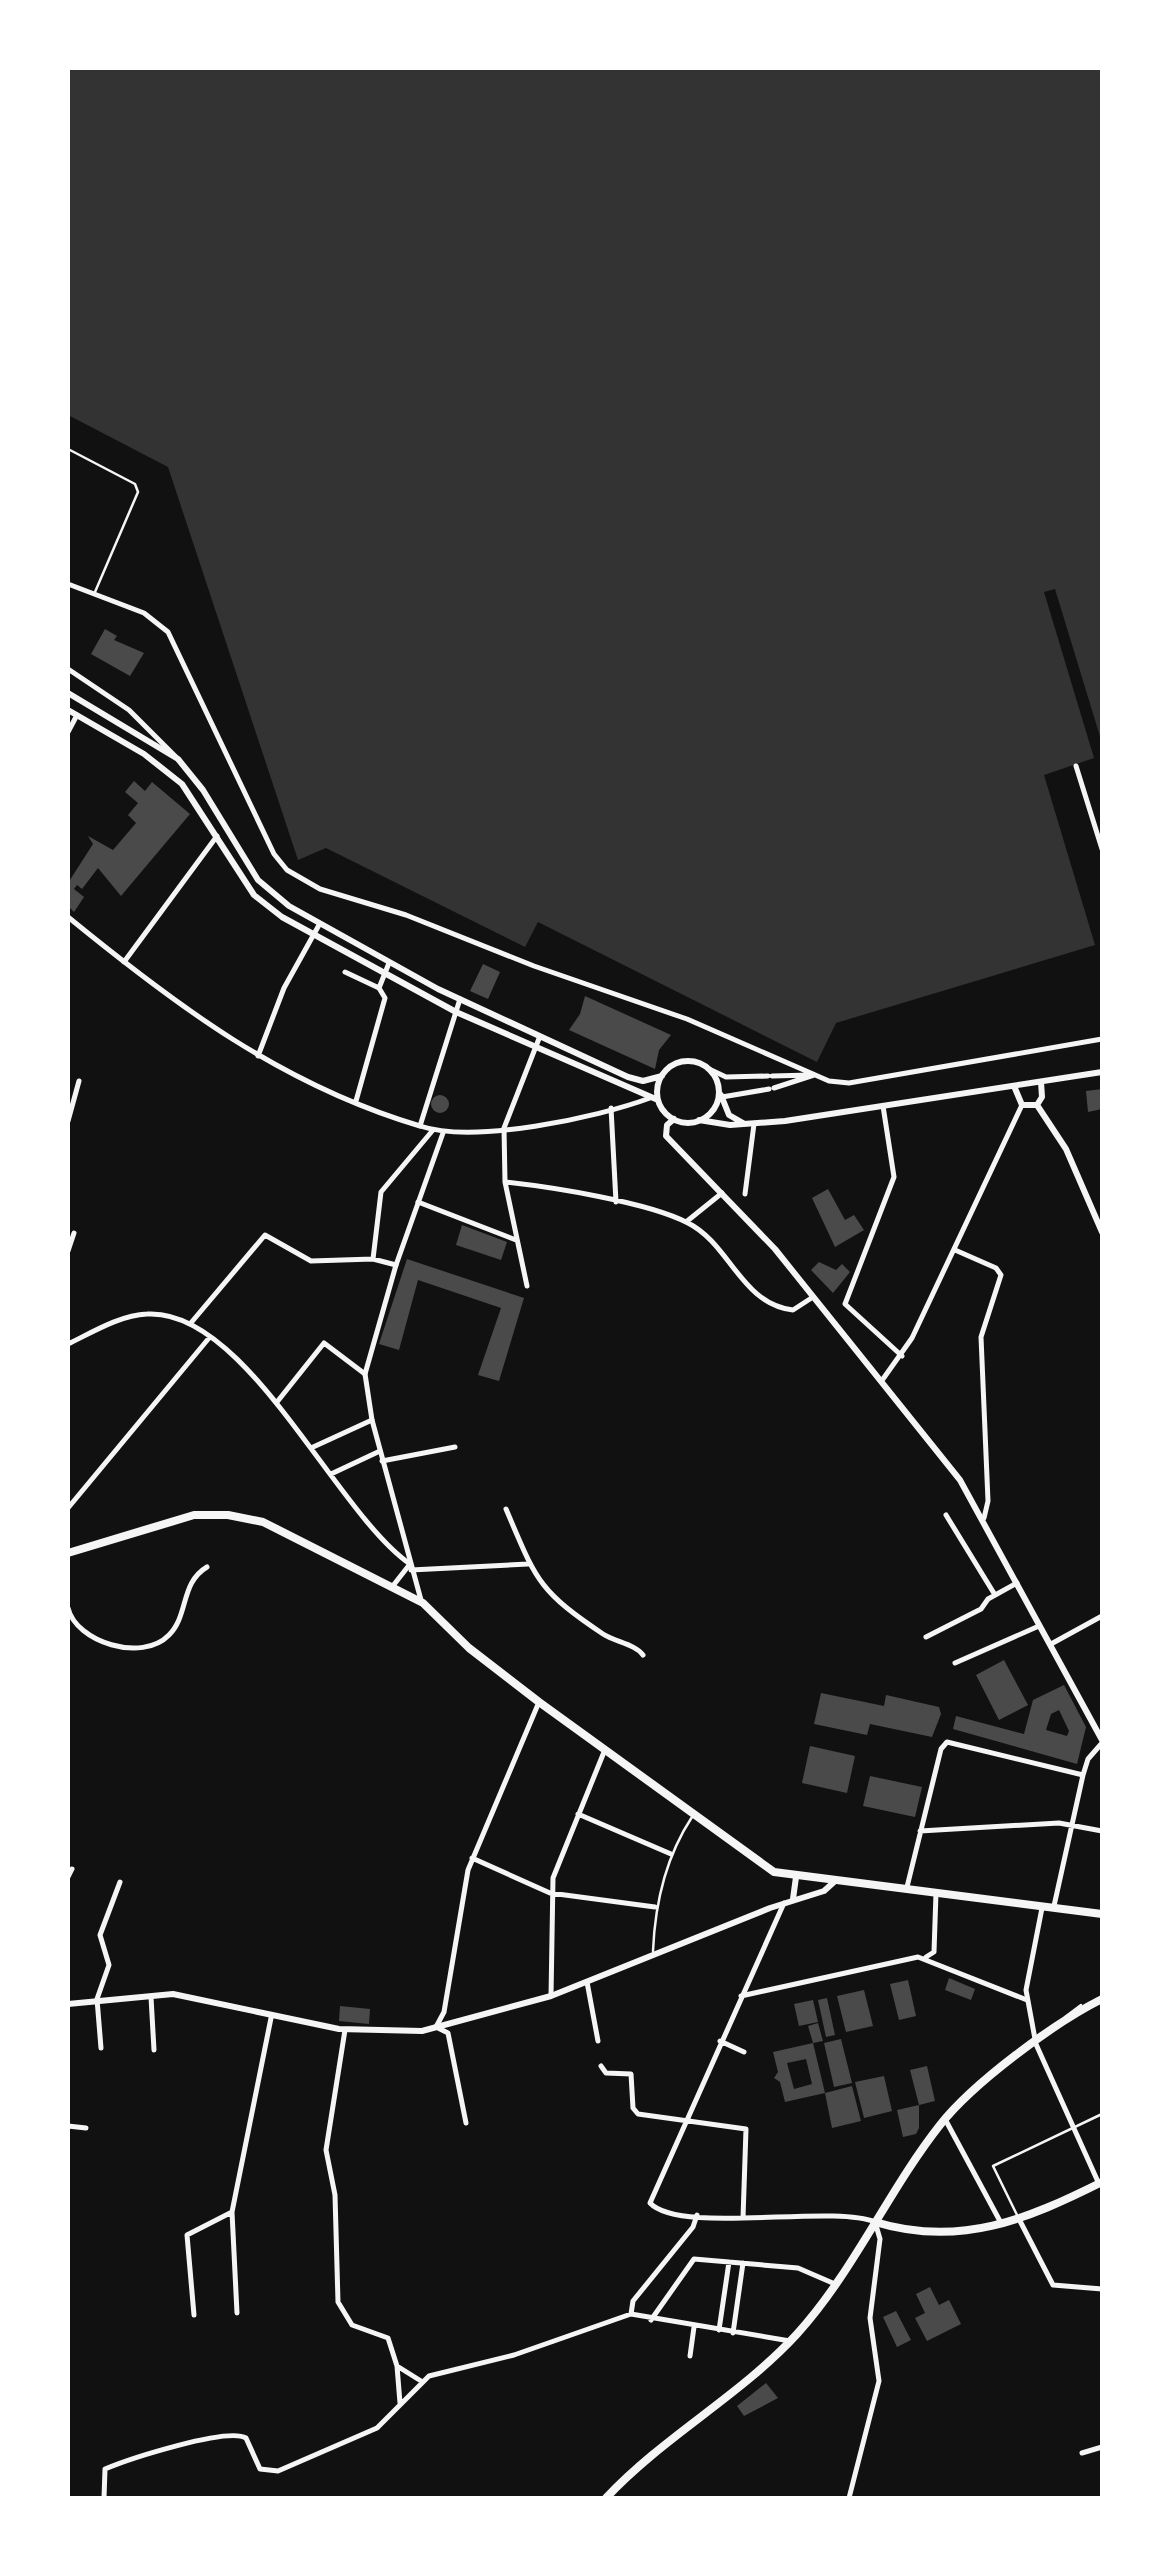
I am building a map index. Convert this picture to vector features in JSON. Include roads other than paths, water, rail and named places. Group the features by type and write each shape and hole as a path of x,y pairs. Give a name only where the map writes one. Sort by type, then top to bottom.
{"main road":[{"path":"68,693 178,760 263,886 319,925 460,1000 636,1080 662,1076"},
{"path":"68,710 176,779 259,900 312,936 456,1012 655,1099 674,1119"},
{"path":"225,849 236,842"},
{"path":"655,1099 662,1076 670,1067 687,1061 709,1069 729,1115 749,1124"},
{"path":"1102,1072 749,1124 674,1119 667,1125 666,1136 722,1193 884,1379 984,1518 1102,1741"},
{"path":"1036,1105 1042,1097 1040,1082"},
{"path":"1014,1086 1022,1105 1036,1105"},
{"path":"699,1120 715,1106 719,1088"},
{"path":"1036,1105 1066,1150 1102,1232"},
{"path":"68,1553 185,1517 228,1514 282,1530 423,1603 470,1648 539,1702 762,1866 796,1877 907,1886 1102,1914"},
{"path":"793,1900 796,1877"},
{"path":"68,2004 151,1994 186,1996 272,2018 344,2030 396,2033 436,2028 551,1996 784,1903 824,1891 834,1882"},
{"path":"606,2498 653,2452 752,2377 790,2341 835,2284 944,2119 1035,2042 1102,1999"},
{"path":"875,2222 949,2230 1002,2226 1101,2183"}],"street":[{"path":"68,585 144,612 173,638 274,854 298,878 687,1020 814,1075 849,1083 1102,1039"},
{"path":"68,669 129,710 165,741 178,760"},
{"path":"68,732 77,715"},
{"path":"1076,766 1102,849"},
{"path":"124,962 218,836"},
{"path":"68,917 186,1012 258,1056 356,1102 420,1126 443,1133 504,1128 655,1099"},
{"path":"258,1056 284,988 319,925"},
{"path":"378,988 389,964"},
{"path":"345,972 378,988 385,1003 356,1102"},
{"path":"420,1126 460,1000"},
{"path":"527,1286 505,1182 504,1128 540,1036"},
{"path":"709,1069 726,1078 814,1075"},
{"path":"722,1098 814,1075"},
{"path":"68,1122 79,1081"},
{"path":"884,1379 902,1356 1022,1105"},
{"path":"883,1106 894,1178 845,1304 902,1356"},
{"path":"611,1108 616,1202"},
{"path":"744,1194 749,1124"},
{"path":"373,1259 374,1219 381,1192 433,1130"},
{"path":"423,1603 382,1461 365,1374 396,1265 443,1133"},
{"path":"505,1182 616,1202 686,1222 763,1301 794,1310 814,1296"},
{"path":"686,1222 722,1193"},
{"path":"418,1202 516,1240"},
{"path":"68,1251 74,1233"},
{"path":"190,1324 265,1235 311,1261 373,1259 396,1265"},
{"path":"955,1250 996,1268 1001,1275 981,1337 988,1498 984,1518"},
{"path":"68,1344 140,1315 163,1315 190,1324 210,1338 276,1403 388,1546 410,1567 529,1564"},
{"path":"68,1508 210,1338"},
{"path":"276,1403 324,1343 365,1374"},
{"path":"311,1448 372,1420"},
{"path":"382,1461 455,1447"},
{"path":"331,1474 380,1451"},
{"path":"506,1509 543,1589 613,1640 638,1648 643,1656"},
{"path":"946,1515 995,1595"},
{"path":"68,1608 80,1630 104,1643 159,1642 172,1632 188,1588 207,1566"},
{"path":"392,1587 410,1567"},
{"path":"926,1637 982,1609 995,1595 1018,1583"},
{"path":"1051,1644 1102,1616"},
{"path":"955,1664 1041,1625"},
{"path":"466,2123 448,2033 436,2028 444,2012 472,1858 539,1702"},
{"path":"1054,1906 1082,1775 1088,1758 1102,1741"},
{"path":"907,1886 941,1749 947,1742 1082,1775"},
{"path":"551,1996 550,1893 604,1752"},
{"path":"578,1814 671,1854"},
{"path":"920,1831 1070,1823 1102,1831"},
{"path":"472,1858 550,1893 655,1908"},
{"path":"68,1876 72,1869"},
{"path":"101,2048 97,1999 109,1964 100,1935 120,1882"},
{"path":"740,1996 923,1958 934,1952 937,1891"},
{"path":"784,1903 682,2122 650,2203 660,2210 743,2218 853,2216 875,2222 880,2240 870,2318 878,2391 849,2498"},
{"path":"1042,1905 1027,2000 1035,2042 1101,2183"},
{"path":"923,1958 1027,2000"},
{"path":"588,1982 598,2042"},
{"path":"151,1994 154,2050"},
{"path":"236,2313 232,2212 272,2018"},
{"path":"344,2030 326,2150 335,2195 339,2306 356,2328 388,2338 397,2366 400,2404"},
{"path":"720,2041 744,2052"},
{"path":"602,2066 604,2072 632,2075 636,2113 746,2128 743,2218"},
{"path":"944,2119 1002,2226"},
{"path":"68,2126 86,2128"},
{"path":"194,2315 188,2233 232,2212"},
{"path":"631,2314 635,2298 696,2224 697,2214"},
{"path":"1020,2221 1053,2285 1102,2289"},
{"path":"651,2320 694,2259 806,2270 835,2284"},
{"path":"719,2330 729,2262"},
{"path":"733,2332 743,2263"},
{"path":"104,2498 105,2468 171,2446 240,2434 258,2466 273,2472 377,2428 422,2380 514,2355 631,2314 790,2341"},
{"path":"690,2356 694,2327"},
{"path":"397,2366 422,2380"},
{"path":"1082,2453 1102,2447"}],"lane":[{"path":"68,449 135,484 138,492 94,594"},
{"path":"652,1958 655,1908 671,1854 692,1816"},
{"path":"1020,2221 992,2166 1102,2114"}]}
